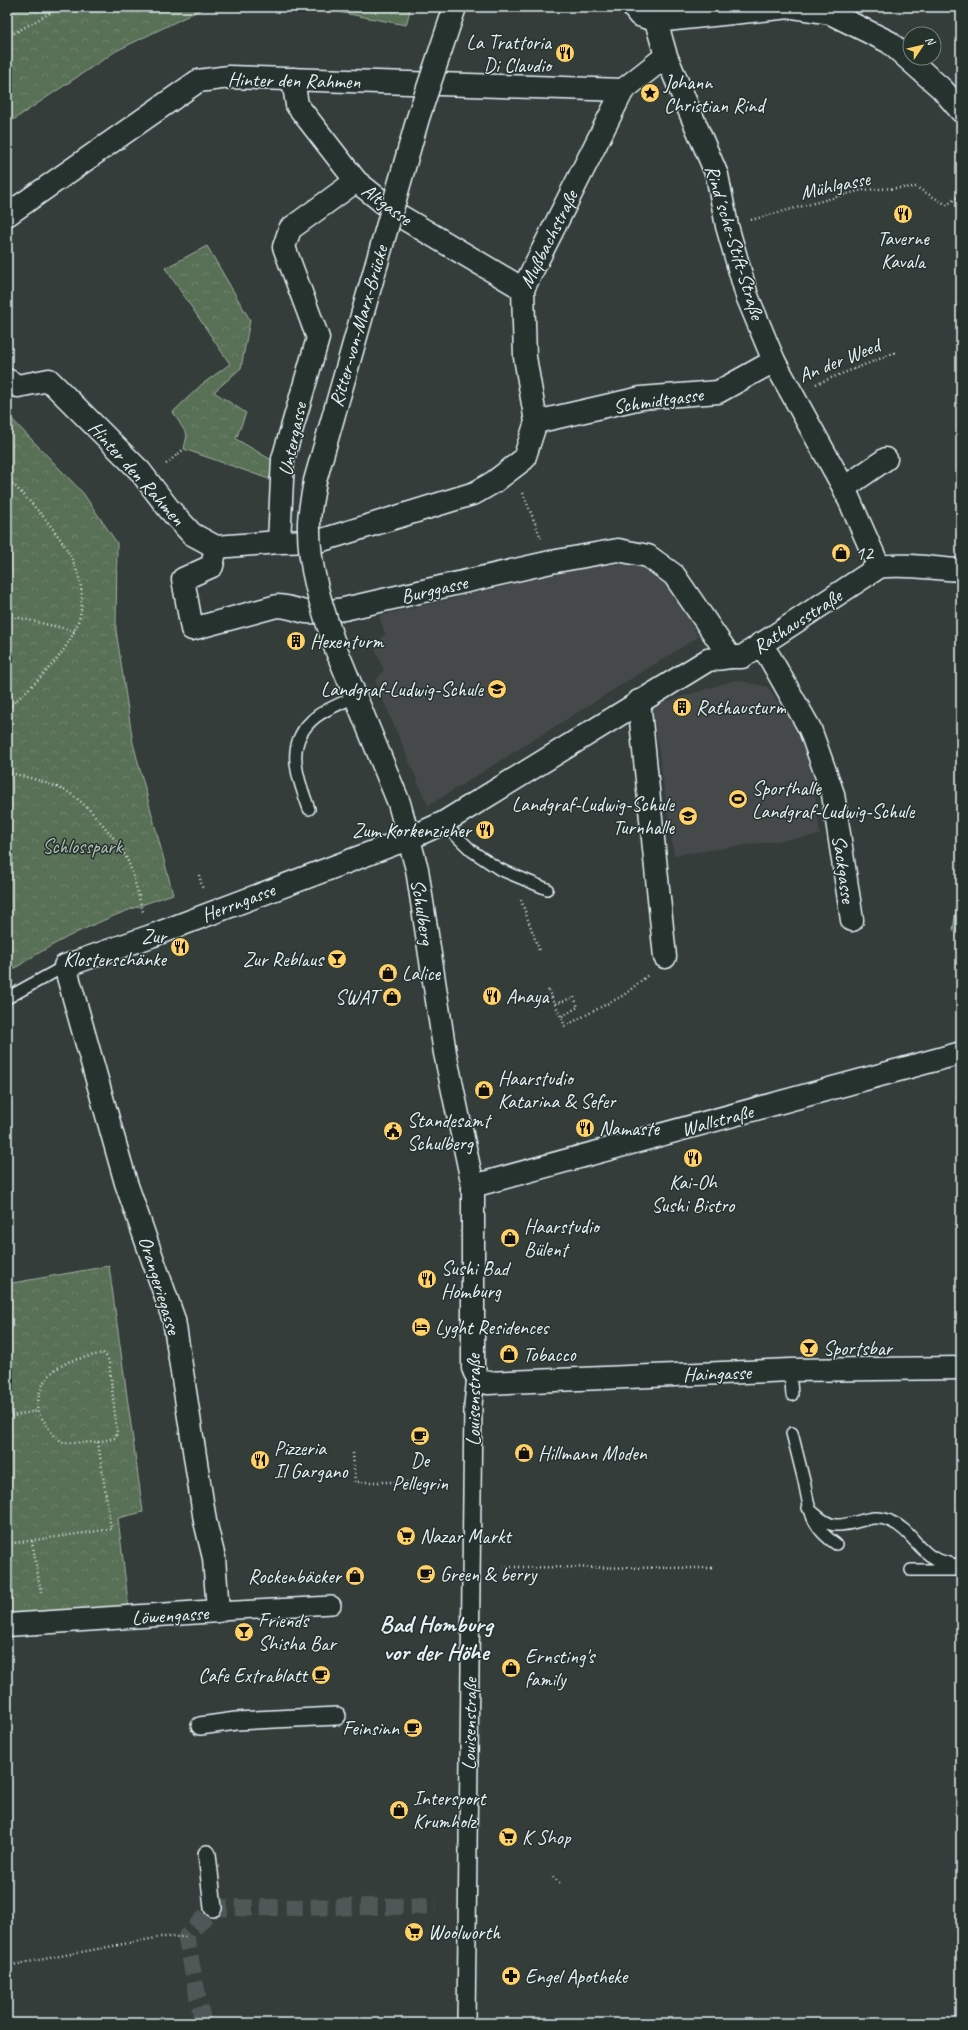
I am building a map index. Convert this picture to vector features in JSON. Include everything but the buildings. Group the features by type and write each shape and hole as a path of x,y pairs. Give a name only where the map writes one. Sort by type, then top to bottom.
{"street":[{"name":"Ritter-von-Marx-Brücke","path":"336,649 320,603 312,564 309,523 315,481 418,118 455,7"},
{"path":"633,7 639,15 656,21 791,7 830,13 889,42 942,89 961,111"},
{"name":"Rind´sche-Stift-Straße","path":"656,21 666,56 717,175 727,226 747,296 774,361 844,488 879,567"},
{"name":"Mußbachstraße","path":"512,469 524,459 536,422 525,357 522,289 623,90 666,56"},
{"name":"Hinter den Rahmen","path":"7,215 198,81 229,77 623,90"},
{"name":"Altgasse","path":"293,80 297,105 356,182 400,216 522,289"},
{"name":"Untergasse","path":"280,542 283,459 318,338 284,247 290,229 356,182"},
{"name":"Schmidtgasse","path":"536,422 588,412 641,398 718,392 774,361"},
{"name":"Hinter den Rahmen","path":"7,380 18,386 49,380 140,471 169,509 192,534 216,547"},
{"path":"844,488 886,459"},
{"path":"216,547 280,542 319,541 474,493 512,469"},
{"path":"319,541 330,612"},
{"name":"Burggasse","path":"216,547 212,566 183,579 192,629 278,606 286,606 305,612 330,612 551,562 618,550 648,556 674,575 730,657"},
{"name":"Rathausstraße","path":"410,838 443,823 639,701 708,660 742,657 879,567 895,564 931,569 961,570"},
{"name":"Sackgasse","path":"760,644 770,658 810,729 834,794 852,920"},
{"name":"Schulberg","path":"336,649 399,803 410,838 417,869 445,1054 473,1186"},
{"path":"639,701 665,957"},
{"name":"Herrngasse","path":"65,966 151,936 410,838"},
{"name":"Orangeriegasse","path":"65,966 126,1183 174,1320 205,1521 214,1558 218,1612"},
{"name":"Wallstraße","path":"473,1186 961,1053"},
{"name":"Louisenstraße","path":"466,2023 474,1405 476,1376 473,1368 473,1186"},
{"name":"Haingasse","path":"476,1376 482,1382 488,1383 790,1370 961,1368"},
{"name":"Löwengasse","path":"7,1625 332,1605"},
{"path":"200,1726 236,1721 337,1716"},
{"path":"207,1854 214,1908"}],"lane":[{"path":"309,809 297,769 295,748 301,733 318,716 356,696"},
{"path":"443,823 472,851 498,869 547,889"},
{"path":"7,998 65,966"},
{"path":"790,1370 792,1395"},
{"path":"792,1433 808,1508 816,1525 824,1536 836,1544"},
{"path":"808,1508 825,1522 836,1525 876,1518 889,1520 901,1526 924,1550 935,1558 961,1566"},
{"path":"911,1570 961,1570"}],"path":[{"path":"7,37 61,7"},
{"name":"Mühlgasse","path":"727,226 862,190 916,187 946,205 961,194"},
{"name":"An der Weed","path":"791,394 897,352"},
{"path":"512,469 536,527"},
{"path":"7,478 44,518 72,557 80,580 82,606 75,631 58,658 38,681 7,709"},
{"path":"7,611 11,616 75,631"},
{"path":"7,618 11,616"},
{"path":"7,772 35,778 67,792 91,812 111,835 127,859 151,936"},
{"path":"517,877 521,901 539,950"},
{"path":"548,990 565,1026 624,995 652,972 665,957"},
{"path":"555,1004 574,997 578,1007 561,1017"},
{"path":"103,1353 107,1356 117,1433 113,1440 64,1443 54,1436 37,1411 39,1394 44,1382 54,1370 70,1361 103,1353"},
{"path":"7,1417 37,1411"},
{"path":"7,1544 111,1529 98,1442"},
{"path":"353,1453 355,1482 433,1482"},
{"path":"32,1541 41,1593"},
{"path":"503,1567 712,1568"},
{"path":"553,1877 562,1885"},
{"path":"7,1966 161,1937 186,1937"}],"shaded area":[{"name":"Landgraf-Ludwig-Schule","path":"641,563 662,579 688,616 698,637 428,806 375,681 384,670 374,648 385,634 379,616 590,566"},
{"path":"735,680 768,687 798,732 811,757 820,835 674,855 652,706"}],"green space":[{"path":"7,7 206,7 116,51 7,124"},
{"path":"312,7 411,7 406,25"},
{"path":"207,246 250,320 241,368 214,392 246,413 236,439 275,462 269,479 184,449 187,435 173,412 201,385 230,364 165,268"},
{"name":"Schlosspark","path":"7,414 83,493 117,543 116,630 133,743 173,894 108,918 66,938 26,961 7,974"},
{"path":"958,895 961,896 961,931 953,930"},
{"path":"109,1266 143,1512 118,1518 129,1610 7,1616 7,1284"}],"tunnel":[{"path":"203,2023 186,1937 213,1908 436,1906"}],"place":[{"name":"La Trattoria Di Claudio","path":"565,53"},
{"name":"Johann Christian Rind","path":"650,93"},
{"name":"Taverne Kavala","path":"903,214"},
{"name":"12","path":"841,553"},
{"name":"Hexenturm","path":"296,641"},
{"name":"Landgraf-Ludwig-Schule","path":"497,689"},
{"name":"Rathausturm","path":"682,707"},
{"name":"Sporthalle Landgraf-Ludwig-Schule","path":"738,799"},
{"name":"Landgraf-Ludwig-Schule Turnhalle","path":"688,816"},
{"name":"Zum Korkenzieher","path":"485,830"},
{"name":"Zur Klosterschänke","path":"180,947"},
{"name":"Zur Reblaus","path":"337,959"},
{"name":"Lalice","path":"388,973"},
{"name":"Anaya","path":"492,996"},
{"name":"SWAT","path":"392,997"},
{"name":"Haarstudio Katarina & Sefer","path":"484,1090"},
{"name":"Namaste","path":"585,1128"},
{"name":"Standesamt Schulberg","path":"393,1131"},
{"name":"Kai-Oh Sushi Bistro","path":"693,1158"},
{"name":"Haarstudio Bülent","path":"510,1238"},
{"name":"Sushi Bad Homburg","path":"427,1279"},
{"name":"Lyght Residences","path":"421,1327"},
{"name":"Sportsbar","path":"809,1348"},
{"name":"Tobacco","path":"509,1354"},
{"name":"De Pellegrin","path":"420,1436"},
{"name":"Hillmann Moden","path":"524,1453"},
{"name":"Pizzeria Il Gargano","path":"260,1460"},
{"name":"Nazar Markt","path":"406,1536"},
{"name":"Green & berry","path":"426,1574"},
{"name":"Rockenbäcker","path":"355,1576"},
{"name":"Friends Shisha Bar","path":"244,1632"},
{"name":"Ernsting's family","path":"511,1668"},
{"name":"Cafe Extrablatt","path":"321,1675"},
{"name":"Feinsinn","path":"413,1728"},
{"name":"Intersport Krumholz","path":"399,1810"},
{"name":"K Shop","path":"508,1837"},
{"name":"Woolworth","path":"414,1932"},
{"name":"Engel Apotheke","path":"511,1976"}],"district":[{"name":"Bad Homburg vor der Höhe","path":"436,1638"}]}
